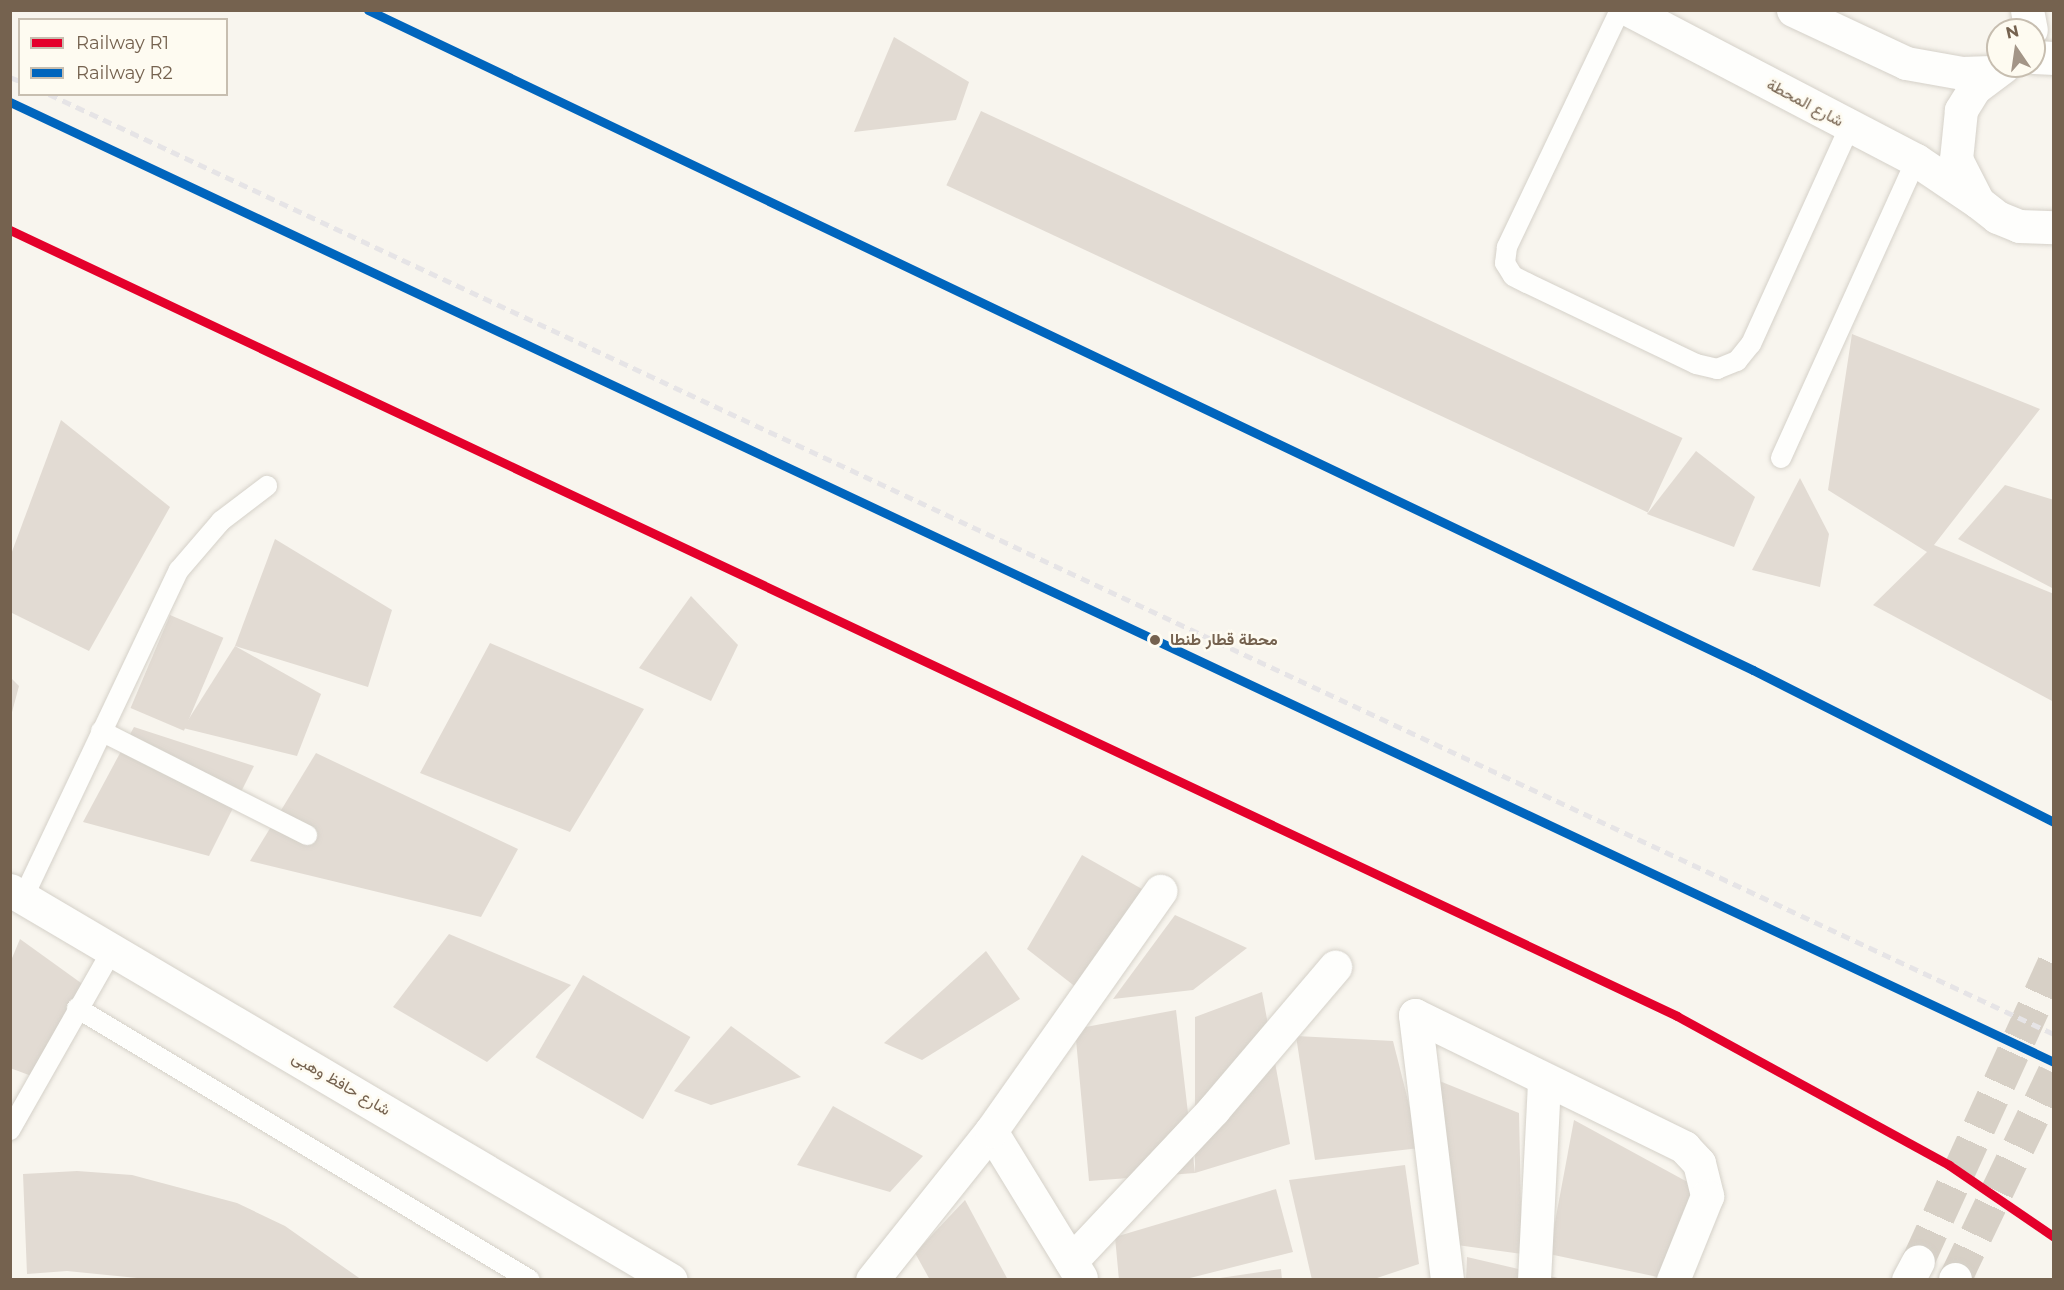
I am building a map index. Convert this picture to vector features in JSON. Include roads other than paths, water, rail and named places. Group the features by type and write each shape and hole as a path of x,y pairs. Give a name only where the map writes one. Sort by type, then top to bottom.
{"street":[{"path":"1793,10 1906,63 1962,73 1986,70"},
{"name":"شارع المحطة","path":"1635,12 1916,160 1997,217 2050,232"},
{"path":"1978,202 1958,166 1955,134 1961,110 1989,78"},
{"path":"872,1280 991,1131 1160,891"},
{"name":"شارع حافظ وهبى","path":"17,894 111,952 671,1280"},
{"path":"991,1131 1077,1270 1335,967"},
{"path":"1447,1280 1415,1015 1544,1081 1684,1147 1699,1162 1707,1196 1673,1280"},
{"path":"1534,1280 1544,1081"}],"lane":[{"path":"1635,12 1507,247 1505,263 1513,276 1527,284 1696,364 1718,369 1737,361 1751,344 1850,126"},
{"path":"1781,458 1916,160"},
{"path":"17,894 101,731 179,570 221,521 267,486"},
{"path":"101,731 307,835"},
{"path":"10,1131 77,1008 111,952"},
{"path":"77,1008 530,1280"}],"tunnel":[{"path":"1918,1261 2054,962"},
{"path":"1955,1279 2054,1072"}],"railway":[{"path":"10,77 18,80"},
{"path":"53,96 2054,1034"},
{"path":"10,102 2054,1062"},
{"path":"10,230 1677,1016 1949,1165 2054,1237"}],"rail line":[{"name":"R2","path":"368,10 1753,670 2054,822"},
{"name":"R2","path":"10,102 2054,1062"},
{"name":"R1","path":"10,230 1677,1016 1949,1165 2054,1237"}],"place":[{"name":"محطة قطار طنطا","path":"1155,640"}]}
